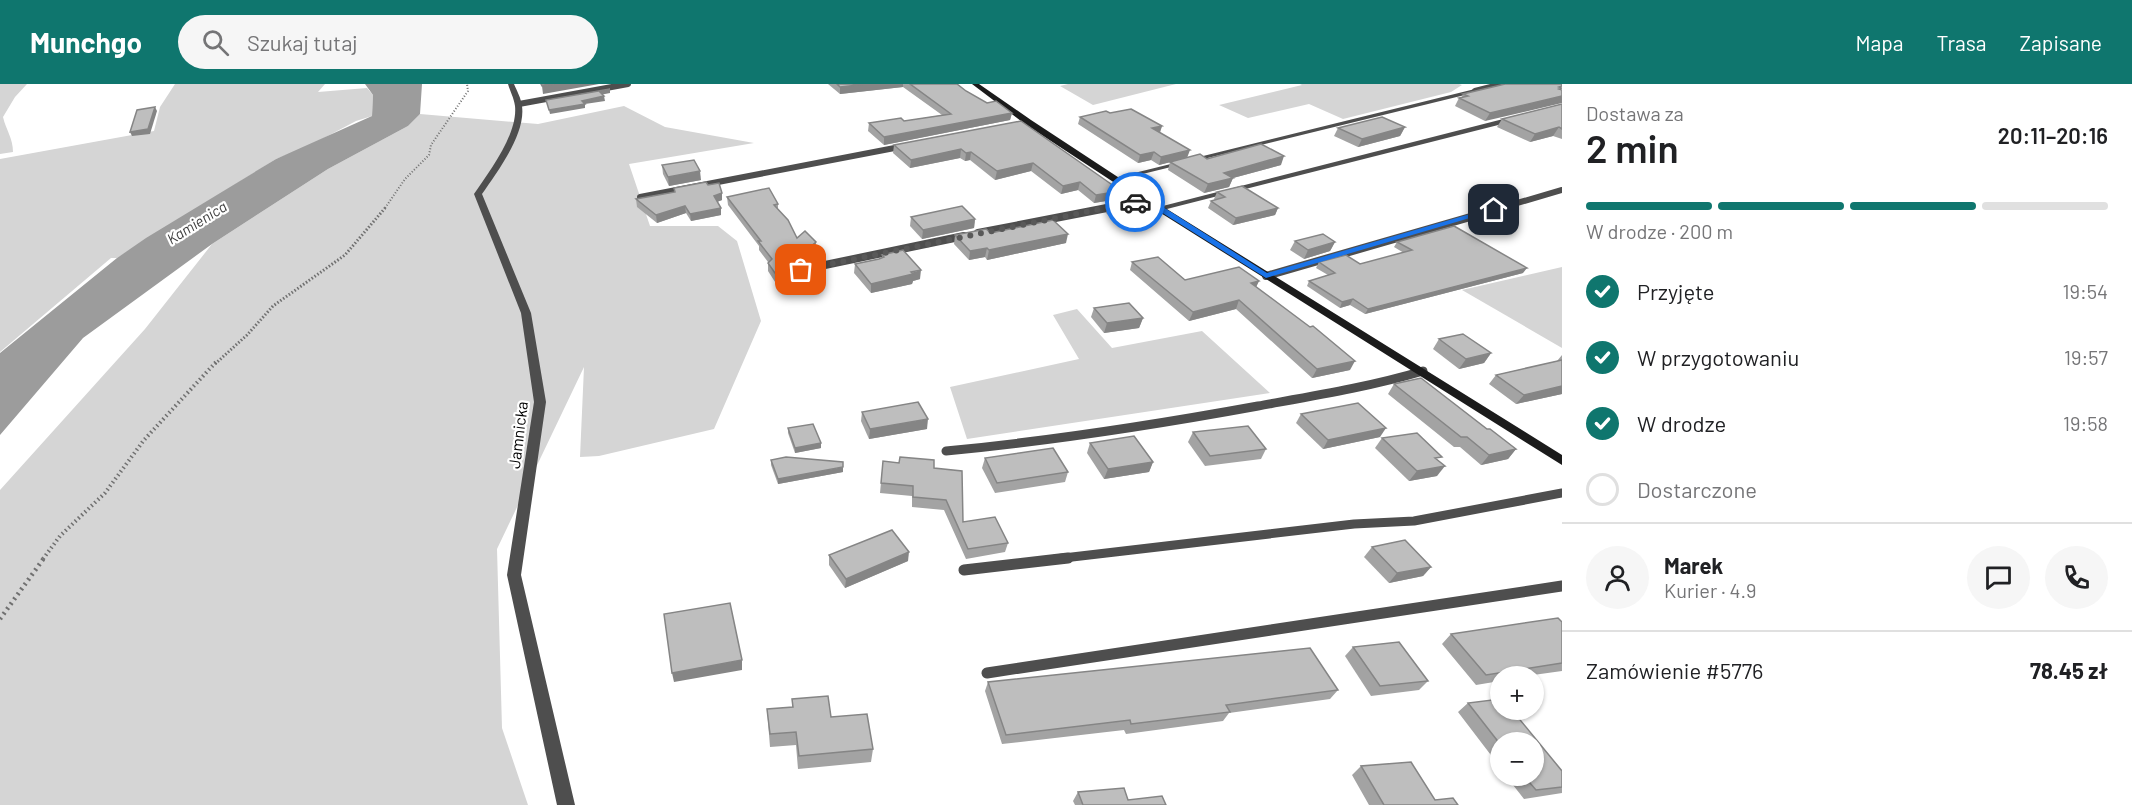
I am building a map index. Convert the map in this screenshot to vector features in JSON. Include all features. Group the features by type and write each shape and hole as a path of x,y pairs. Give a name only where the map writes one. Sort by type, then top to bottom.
{"street":[{"path":"511,84 519,104"},
{"path":"975,84 1146,200 1423,371 1562,461"},
{"path":"1114,179 1475,91"},
{"name":"Jamnicka","path":"519,104 519,111 506,152 478,194 526,313 540,402 514,575 566,805"},
{"path":"1159,208 1527,115"}],"lane":[{"path":"519,104 628,84"},
{"path":"1475,91 1502,84"},
{"path":"1017,126 1028,122"},
{"path":"640,197 915,144"},
{"path":"1266,276 1562,190"},
{"path":"801,270 1091,209 1146,200"},
{"path":"946,451 1016,445 1206,416 1392,380 1423,371"},
{"path":"964,570 1354,524 1414,521 1562,493"},
{"path":"987,673 1562,586"}],"path":[{"path":"0,619 60,536 105,493 144,440 203,374 247,334 273,306 345,255 386,207 405,179 429,155 431,145 468,91 467,84"}],"shaded area":[{"path":"0,84 27,84 15,97 3,117 13,152 0,154"},
{"path":"175,84 325,84 318,92 367,88 373,95 372,116 356,121 309,146 276,159 117,258 111,258 0,352 0,159 154,131 160,107"},
{"path":"1068,84 1176,84 1093,105 1060,86"},
{"path":"1300,84 1462,85 1451,92 1343,119 1309,104 1248,118 1219,105 1302,85"},
{"path":"624,106 665,127 754,143 629,164 650,226 718,226 737,241 761,321 714,429 599,456 580,457 584,367 497,549 502,728 528,805 0,805 0,490 145,329 212,244 328,169 408,126 420,114 538,124"},
{"path":"1562,267 1562,348 1462,290"},
{"path":"1077,309 1112,348 1202,331 1270,393 967,439 950,387 1079,359 1053,315"}],"water":[{"name":"Kamienica","path":"365,84 422,84 420,114 408,126 328,169 212,244 83,338 0,435 0,353 117,258 146,238 276,159 372,116 373,95"}],"building":[{"path":"837,84 867,84 840,87"},
{"path":"910,84 957,84 987,103 996,101 1012,113 884,137 869,123 901,118 904,121 951,114"},
{"path":"1505,84 1562,84 1559,87 1562,88 1559,89 1562,90 1562,96 1490,113 1459,98 1468,96 1463,94"},
{"path":"610,89 599,91 604,96 582,101 585,104 549,110 546,100"},
{"path":"1562,104 1562,129 1559,127 1535,134 1502,119"},
{"path":"155,107 148,129 130,132 137,110"},
{"path":"1131,109 1162,126 1152,128 1190,150 1161,157 1154,152 1140,155 1080,117 1106,111 1110,113"},
{"path":"1382,117 1405,127 1362,139 1338,128"},
{"path":"1021,121 1121,191 1096,195 1080,182 1063,186 1033,163 997,171 971,152 966,153 961,149 911,160 894,145"},
{"path":"1261,144 1284,156 1224,173 1233,178 1208,184 1170,162 1200,154 1207,159"},
{"path":"694,160 700,171 668,177 662,165"},
{"path":"706,182 708,185 719,183 722,193 714,196 721,208 690,214 685,206 656,215 636,199 675,192 674,188"},
{"path":"1242,186 1278,208 1236,218 1211,201 1225,197 1217,192"},
{"path":"769,188 778,204 774,205 788,220 797,238 805,231 816,242 777,276 768,263 772,259 758,241 761,241 727,197"},
{"path":"1134,199 1156,213 1128,219 1109,204"},
{"path":"962,206 975,219 923,230 911,217"},
{"path":"1053,220 1068,234 989,250 987,248 970,251 955,235 986,229 991,233"},
{"path":"1454,226 1527,268 1368,309 1353,299 1342,302 1309,281 1335,273 1319,262 1346,255 1360,264 1412,250 1397,242"},
{"path":"1323,234 1335,242 1308,250 1295,241"},
{"path":"903,250 921,270 871,284 855,264 879,259 884,257 882,255"},
{"path":"1158,257 1185,280 1239,267 1259,281 1251,283 1310,327 1313,326 1355,361 1317,369 1239,300 1193,312 1132,262"},
{"path":"1129,303 1143,318 1107,323 1094,308"},
{"path":"1463,334 1491,353 1466,359 1439,339"},
{"path":"1562,360 1562,386 1524,395 1496,375"},
{"path":"1421,378 1516,449 1489,455 1467,437 1461,437 1394,384"},
{"path":"918,402 928,419 870,429 862,412"},
{"path":"1358,403 1386,428 1328,440 1301,414"},
{"path":"813,424 821,443 795,448 788,428"},
{"path":"1248,426 1266,449 1210,456 1193,432"},
{"path":"1417,433 1442,457 1435,458 1445,466 1417,471 1382,438"},
{"path":"1134,436 1153,462 1108,469 1090,443"},
{"path":"1053,448 1068,472 997,483 985,458"},
{"path":"786,457 843,462 843,467 778,479 771,460"},
{"path":"900,457 934,460 934,468 962,471 963,522 995,517 1008,543 968,549 946,500 913,497 913,486 881,483 883,461 899,463"},
{"path":"892,530 909,552 846,579 829,555"},
{"path":"1405,540 1431,567 1397,573 1372,547"},
{"path":"730,603 742,660 672,673 664,614"},
{"path":"1558,618 1562,622 1562,663 1543,666 1490,666 1490,674 1486,675 1451,634"},
{"path":"1399,642 1428,681 1380,686 1353,647"},
{"path":"1310,648 1338,690 1226,705 1230,712 1131,724 1130,720 1006,735 988,682"},
{"path":"828,696 831,717 867,714 873,749 799,756 796,732 770,734 767,709 793,707 792,699"},
{"path":"1490,700 1490,720 1520,720 1530,732 1491,732 1468,703"},
{"path":"1544,749 1562,771 1562,787 1536,790 1533,786 1544,786"},
{"path":"1411,762 1435,800 1453,798 1458,805 1384,805 1361,766"},
{"path":"1124,788 1128,800 1162,796 1166,805 1083,805 1078,792"}],"way so far":[{"path":"801,270 1091,209 1135,202"}],"route":[{"path":"1135,202 1146,200 1266,276 1494,210"}]}
